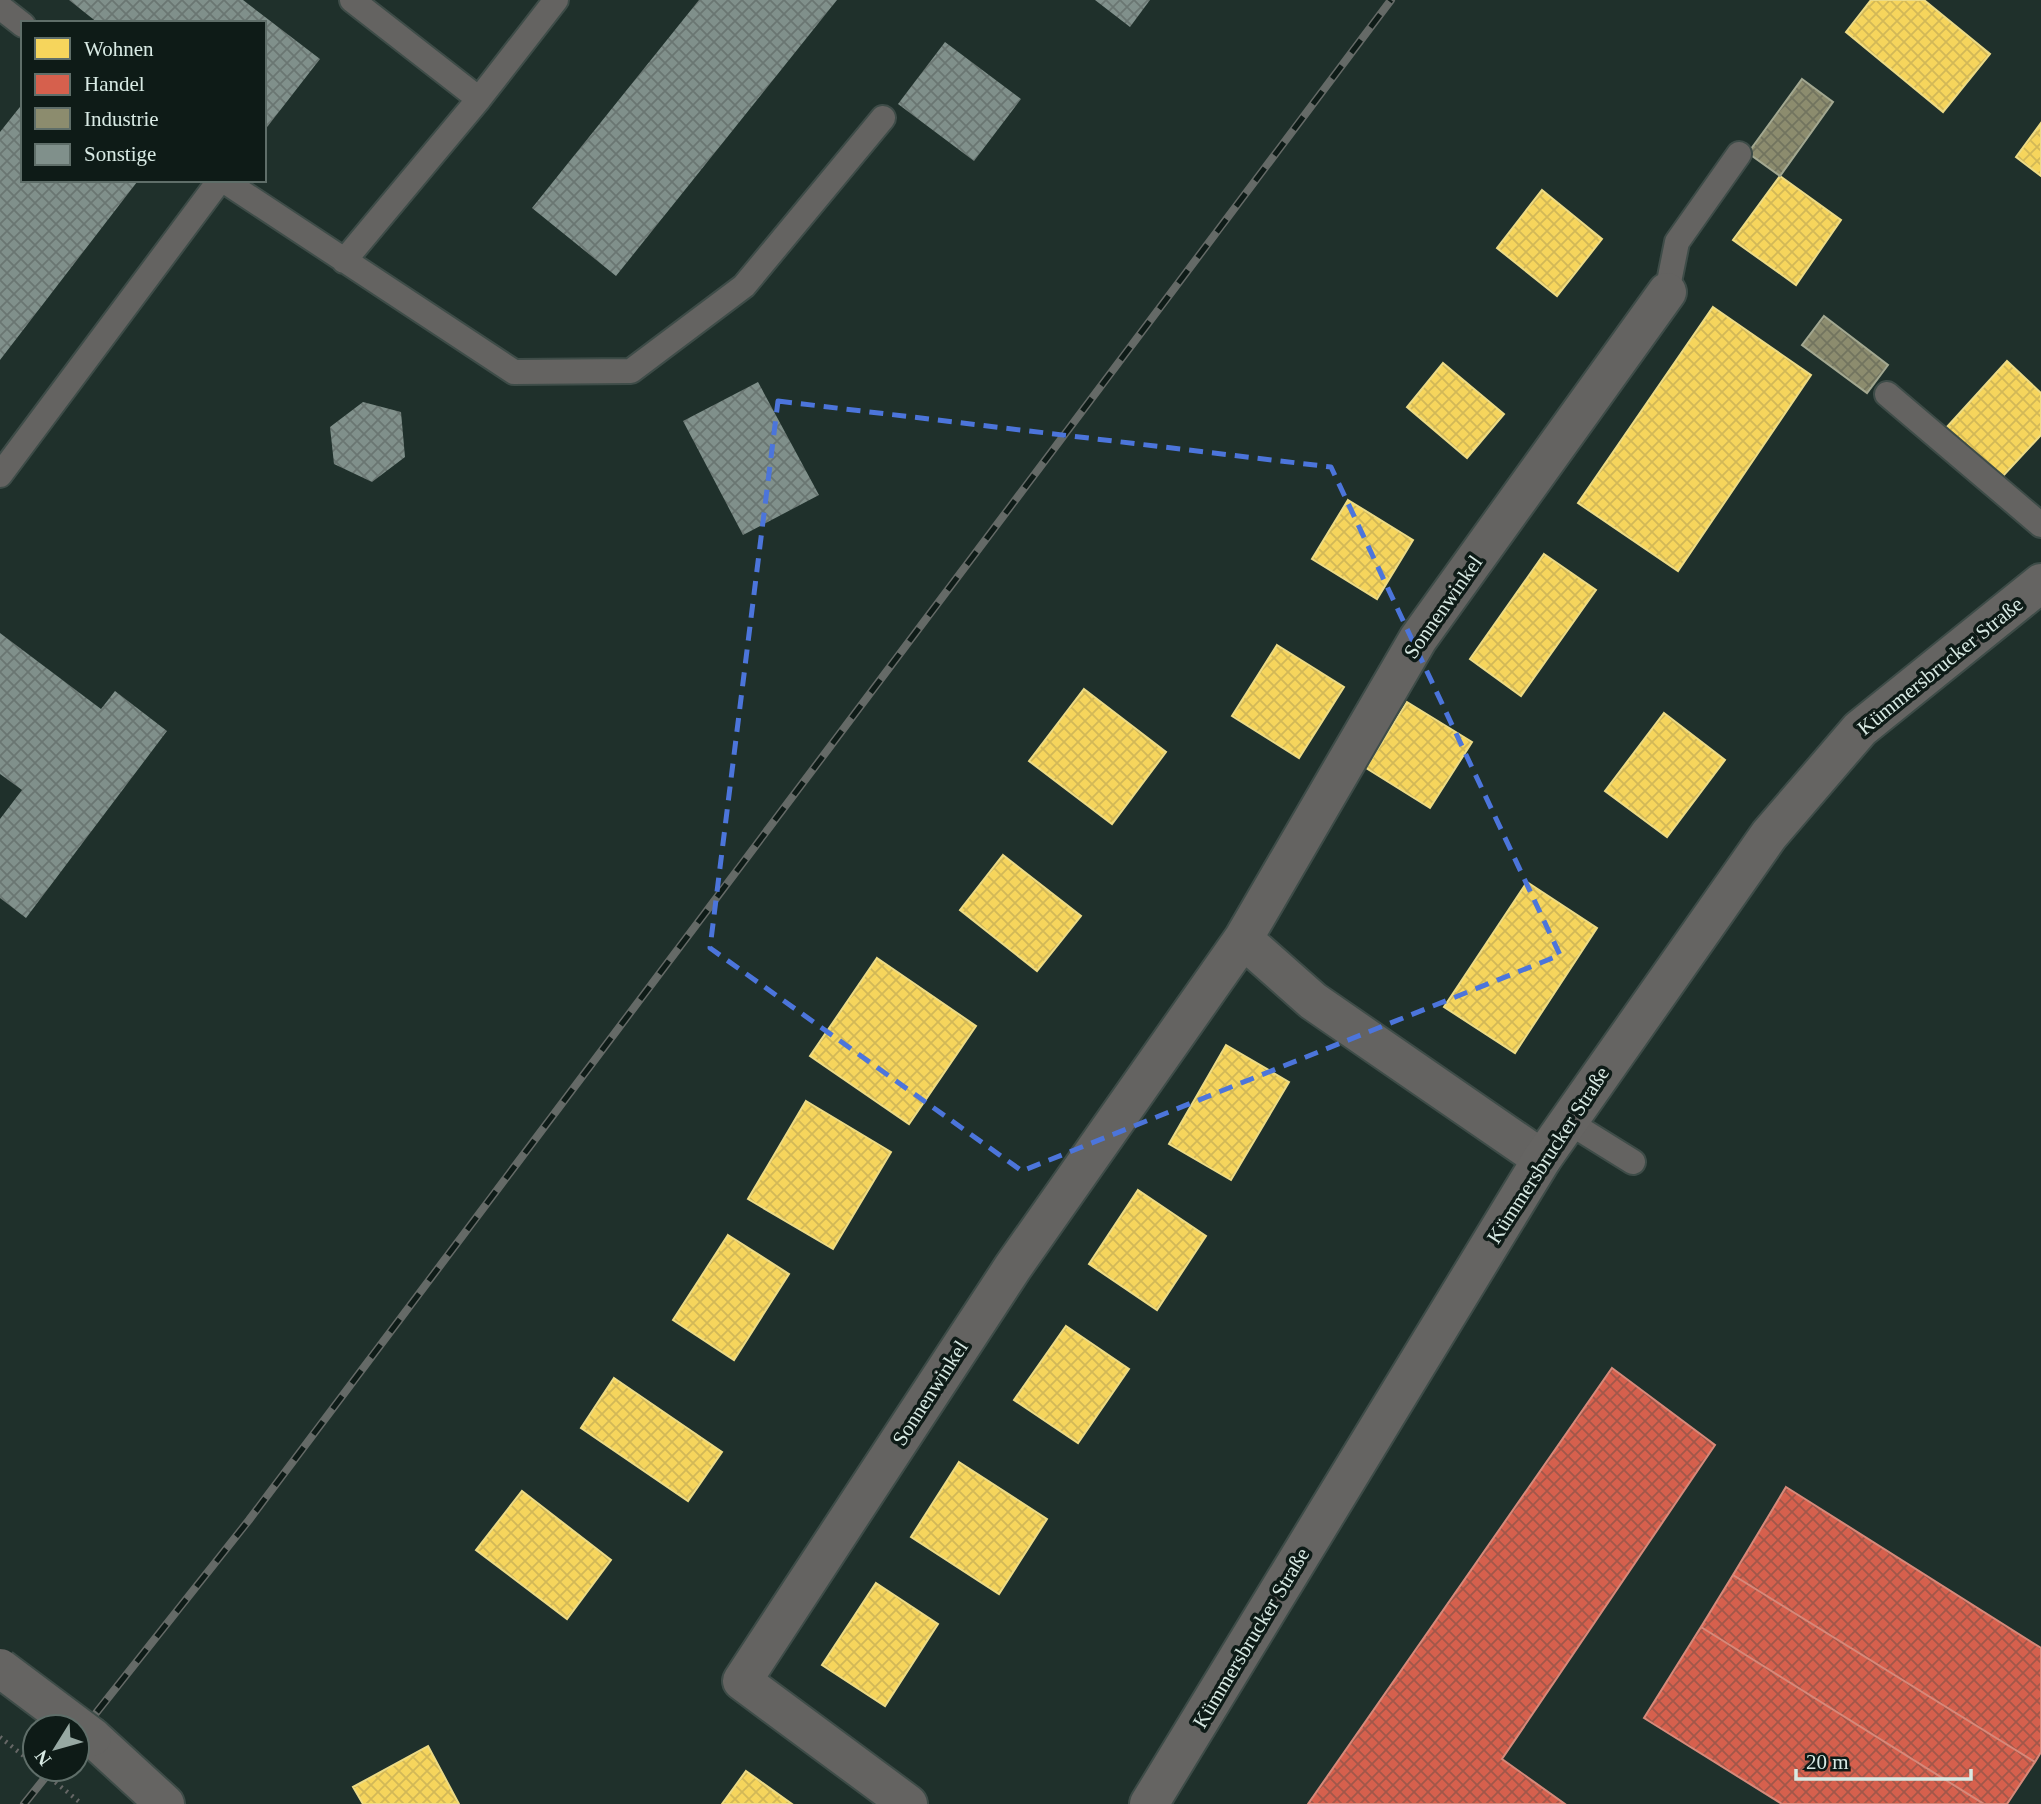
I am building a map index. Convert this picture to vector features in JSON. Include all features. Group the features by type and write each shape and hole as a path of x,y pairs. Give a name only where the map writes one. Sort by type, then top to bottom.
{"street":[{"name":"Sonnenwinkel","path":"908,1804 742,1681 1013,1267 1243,939 1418,639 1667,292"},
{"name":"Kümmersbrucker Straße","path":"1149,1804 1542,1159 1769,835 1860,729 2041,583"},
{"path":"1243,939 1313,1000 1542,1159"},
{"path":"0,1668 92,1737 165,1804"}],"lane":[{"path":"352,0 479,99"},
{"path":"344,261 479,99 556,0"},
{"path":"0,8 21,24"},
{"path":"225,182 514,372 631,371 744,286 883,118"},
{"path":"1667,292 1677,242 1739,154"},
{"path":"0,475 220,182"},
{"path":"1886,394 2041,524"},
{"path":"1567,1121 1633,1162"}],"path":[{"path":"0,1737 21,1754"},
{"path":"56,1783 82,1804"}],"highlighted area":[{"path":"778,401 1331,467 1560,955 1022,1171 710,948"}],"building: Wohnen":[{"path":"1871,0 1924,0 1990,54 1943,112 1846,32"},
{"path":"2041,123 2041,176 2016,157"},
{"path":"1780,176 1841,220 1796,285 1733,240"},
{"path":"1542,190 1602,239 1557,296 1497,248"},
{"path":"1713,307 1811,375 1678,571 1578,503"},
{"path":"2007,361 2041,393 2041,435 2001,478 1946,428"},
{"path":"1443,363 1504,414 1467,458 1407,407"},
{"path":"1348,500 1413,540 1377,599 1312,559"},
{"path":"1544,554 1596,590 1521,696 1470,659"},
{"path":"1277,645 1344,687 1299,758 1232,716"},
{"path":"1084,689 1166,752 1112,824 1029,761"},
{"path":"1407,702 1472,742 1430,808 1366,768"},
{"path":"1664,713 1725,760 1667,837 1605,791"},
{"path":"1003,855 1081,916 1037,971 960,910"},
{"path":"1527,882 1597,928 1515,1053 1444,1007"},
{"path":"877,958 976,1026 909,1124 810,1056"},
{"path":"1226,1045 1289,1082 1231,1180 1169,1144"},
{"path":"806,1101 891,1152 833,1249 748,1199"},
{"path":"1138,1190 1206,1236 1157,1310 1089,1264"},
{"path":"728,1235 789,1274 734,1360 673,1320"},
{"path":"1066,1326 1129,1369 1078,1443 1014,1400"},
{"path":"614,1378 722,1452 688,1501 581,1428"},
{"path":"959,1462 1047,1519 999,1594 911,1537"},
{"path":"522,1491 611,1560 567,1619 476,1550"},
{"path":"876,1583 938,1624 885,1706 822,1665"},
{"path":"428,1746 459,1804 363,1804 353,1787"},
{"path":"746,1771 792,1804 722,1804"}],"building: Handel":[{"path":"1612,1368 1715,1445 1502,1759 1565,1804 1308,1804"},
{"path":"1786,1487 2041,1648 2041,1752 2035,1762 1733,1575"},
{"path":"1733,1575 2035,1762 2007,1804 1984,1804 1701,1627"},
{"path":"1701,1627 1984,1804 1782,1804 1644,1718"}],"building: Industrie":[{"path":"1802,79 1833,102 1780,176 1748,153"},
{"path":"1824,316 1888,365 1867,393 1802,345"}],"building: Sonstige":[{"path":"69,0 243,0 320,59 266,128 266,21 95,21"},
{"path":"699,0 837,0 616,276 532,208"},
{"path":"1095,0 1150,0 1130,27"},
{"path":"945,42 1021,99 974,161 898,104"},
{"path":"21,106 21,182 137,182 0,360 0,132"},
{"path":"758,382 819,495 743,535 683,421"},
{"path":"363,402 401,412 405,457 372,482 334,464 330,427"},
{"path":"0,633 101,709 115,691 167,731 26,918 0,898 0,819 22,790 0,774"}],"railway":[{"path":"91,1719 249,1520 1391,0"},
{"path":"24,1804 41,1783"}]}
